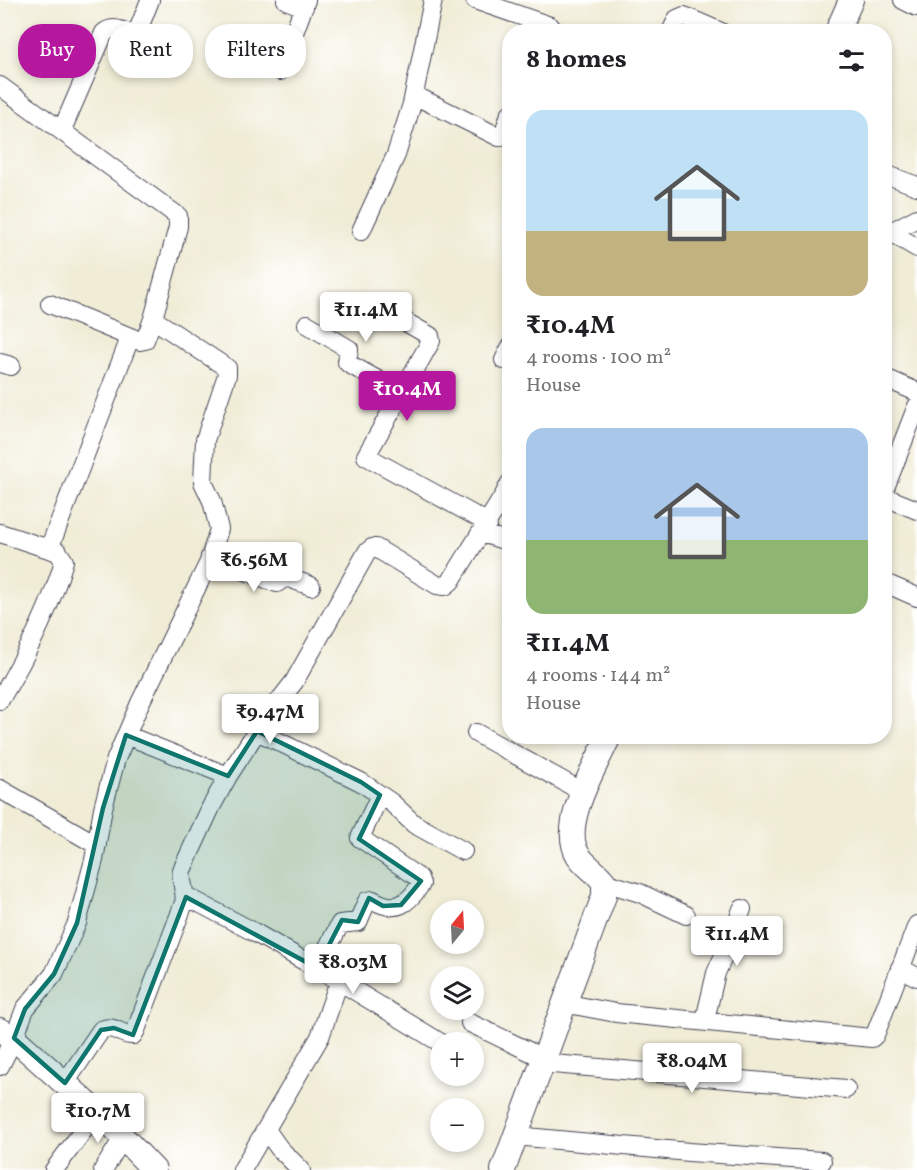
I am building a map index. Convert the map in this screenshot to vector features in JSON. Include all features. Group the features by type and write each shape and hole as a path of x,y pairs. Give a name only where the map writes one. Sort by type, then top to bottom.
{"street":[{"path":"62,130 104,33 113,28 131,34 137,33 150,0"},
{"path":"286,0 305,3 297,24"},
{"path":"360,231 396,155 414,95 433,0"},
{"path":"476,0 544,24"},
{"path":"840,24 851,0"},
{"path":"903,0 917,7"},
{"path":"674,24 677,19 684,16 702,24"},
{"path":"0,86 178,216 178,226 153,319 143,341 130,338 50,304"},
{"path":"414,95 499,137 502,136"},
{"path":"892,177 917,186"},
{"path":"892,232 917,218"},
{"path":"892,236 917,248"},
{"path":"397,317 432,338 403,394 366,456 502,538"},
{"path":"0,1066 7,1034 54,974 78,923 116,759 140,703 210,557 219,529 212,501 202,482 205,440 227,375 227,368 153,319"},
{"path":"307,324 349,349 347,362 349,364 403,394"},
{"path":"49,549 130,338"},
{"path":"892,381 917,392"},
{"path":"892,470 917,406"},
{"path":"65,1083 101,1030 114,1028 133,1035 136,1030 186,896 181,879 182,870 211,807 257,731 294,682 367,552 376,548 438,585 445,586 451,581 502,497"},
{"path":"892,500 917,510"},
{"path":"0,533 58,552 64,561 30,649 0,700"},
{"path":"210,557 277,583 286,577 311,586"},
{"path":"892,586 917,597"},
{"path":"257,731 361,782 414,824 463,851"},
{"path":"476,733 583,792"},
{"path":"126,735 228,776"},
{"path":"605,744 583,792 574,823 574,847 584,862 604,882 640,893 686,915"},
{"path":"0,789 97,845"},
{"path":"317,968 340,924 358,922 367,901 373,900 392,908 401,906 421,884 418,878 360,838 380,795"},
{"path":"503,1170 604,896 604,882"},
{"path":"186,896 317,968 430,1036"},
{"path":"705,1020 716,973 742,909"},
{"path":"563,1004 616,1013 872,1038 917,925"},
{"path":"900,968 917,977"},
{"path":"242,1170 267,1131 320,1037 339,981"},
{"path":"470,1023 542,1060 846,1089"},
{"path":"7,1034 97,1112 154,1170"},
{"path":"54,1170 97,1112"},
{"path":"267,1131 279,1149 301,1170"},
{"path":"515,1136 822,1161"},
{"path":"103,1170 123,1138"}],"highlighted area":[{"path":"257,731 361,782 380,795 359,839 421,881 401,905 383,906 369,898 358,922 342,920 317,968 186,897 133,1035 114,1028 101,1030 65,1083 14,1038 25,1009 54,974 77,923 103,808 126,735 228,776"}]}
